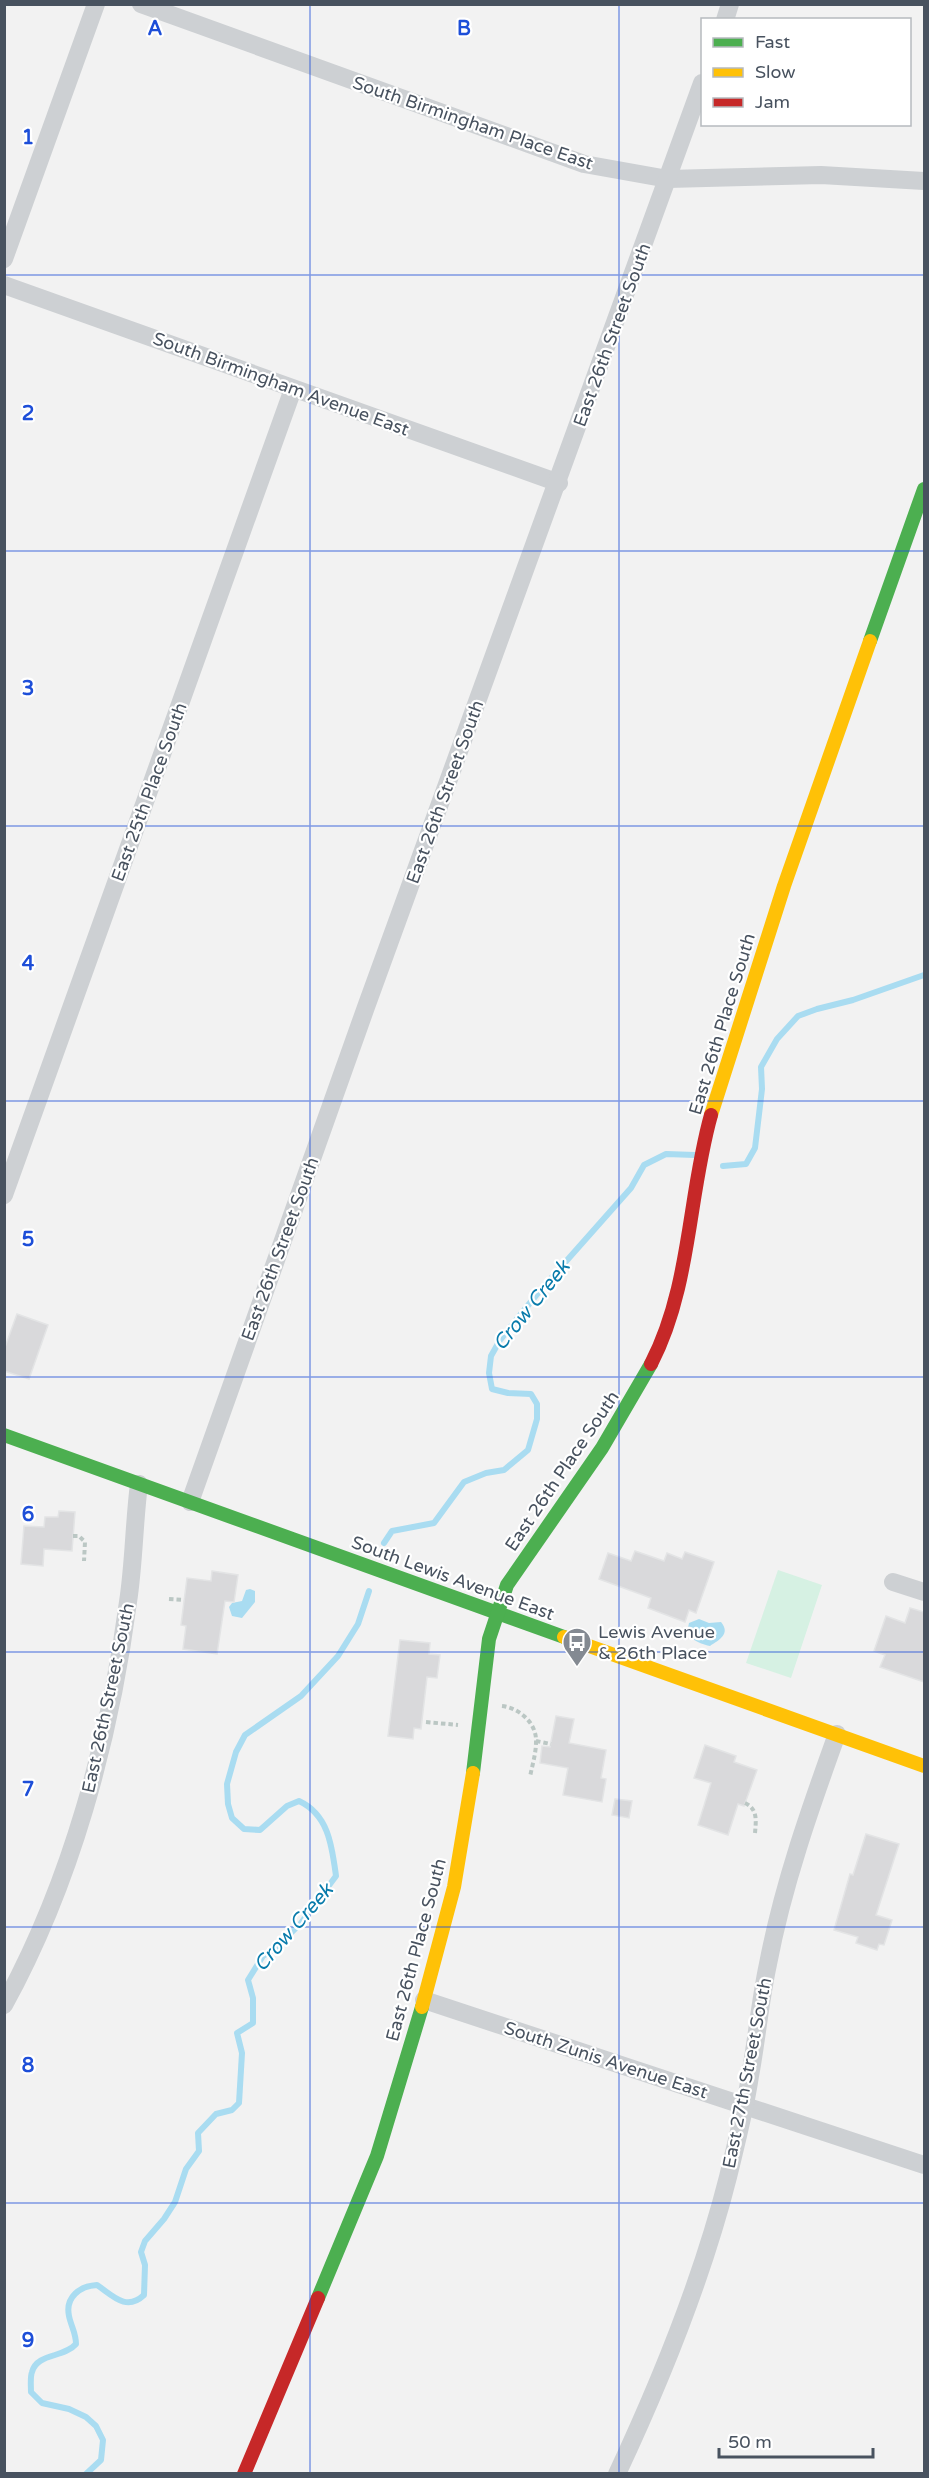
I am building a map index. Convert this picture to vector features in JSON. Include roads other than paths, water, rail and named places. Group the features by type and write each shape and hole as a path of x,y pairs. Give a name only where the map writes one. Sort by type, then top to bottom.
{"street":[{"path":"4,259 96,4"},
{"name":"South Birmingham Place East","path":"141,4 559,156 594,166 668,179 821,175 924,181"},
{"name":"East 26th Street South","path":"190,1502 370,996 559,483 701,85"},
{"name":"South Birmingham Avenue East","path":"4,285 559,483"},
{"name":"East 25th Place South","path":"4,1195 293,389"},
{"name":"East 26th Place South","path":"244,2474 377,2156 424,2000 454,1887 479,1728 489,1639 496,1613 507,1585 608,1439 636,1393 664,1337 685,1256 704,1140 717,1095 784,886 924,489"},
{"name":"South Lewis Avenue East","path":"4,1435 924,1766"},
{"name":"East 26th Street South","path":"4,2005 54,1896 96,1773 129,1601 139,1484"},
{"path":"893,1582 924,1592"},
{"name":"East 27th Street South","path":"617,2474 649,2406 678,2335 705,2258 745,2106 768,1964 778,1919 797,1848 837,1734"},
{"name":"South Zunis Avenue East","path":"424,2000 924,2165"}],"water":[{"path":"246,1590 255,1591 255,1602 242,1618 232,1616 229,1607 232,1603 242,1601"},
{"path":"699,1619 709,1623 721,1622 725,1630 723,1636 710,1646 693,1639 689,1633 689,1623"}],"waterway":[{"name":"Crow Creek","path":"723,1166 746,1164 755,1148 762,1089 761,1067 777,1039 798,1016 853,1000 924,975"},
{"name":"Crow Creek","path":"384,1543 392,1531 434,1523 464,1482 486,1473 504,1470 528,1450 537,1419 537,1404 531,1394 508,1393 492,1389 489,1373 491,1356 500,1340 538,1293 631,1188 644,1165 666,1154 695,1155"},
{"name":"Crow Creek","path":"86,2474 101,2460 103,2440 96,2426 86,2417 69,2409 42,2403 31,2392 32,2372 35,2366 45,2358 65,2352 76,2344 68,2309 72,2298 80,2290 97,2285 125,2302 137,2300 144,2295 145,2265 141,2252 145,2241 175,2202 186,2169 199,2151 198,2133 216,2114 232,2110 239,2103 242,2053 237,2033 253,2023 253,1998 248,1980 263,1956 276,1948 301,1923 336,1876 327,1833 323,1823 309,1807 299,1801 287,1806 260,1830 244,1829 232,1818 228,1804 227,1784 236,1752 245,1735 301,1696 338,1656 358,1624 369,1591"}],"place":[{"name":"Lewis Avenue & 26th Place","path":"577,1668"}]}
